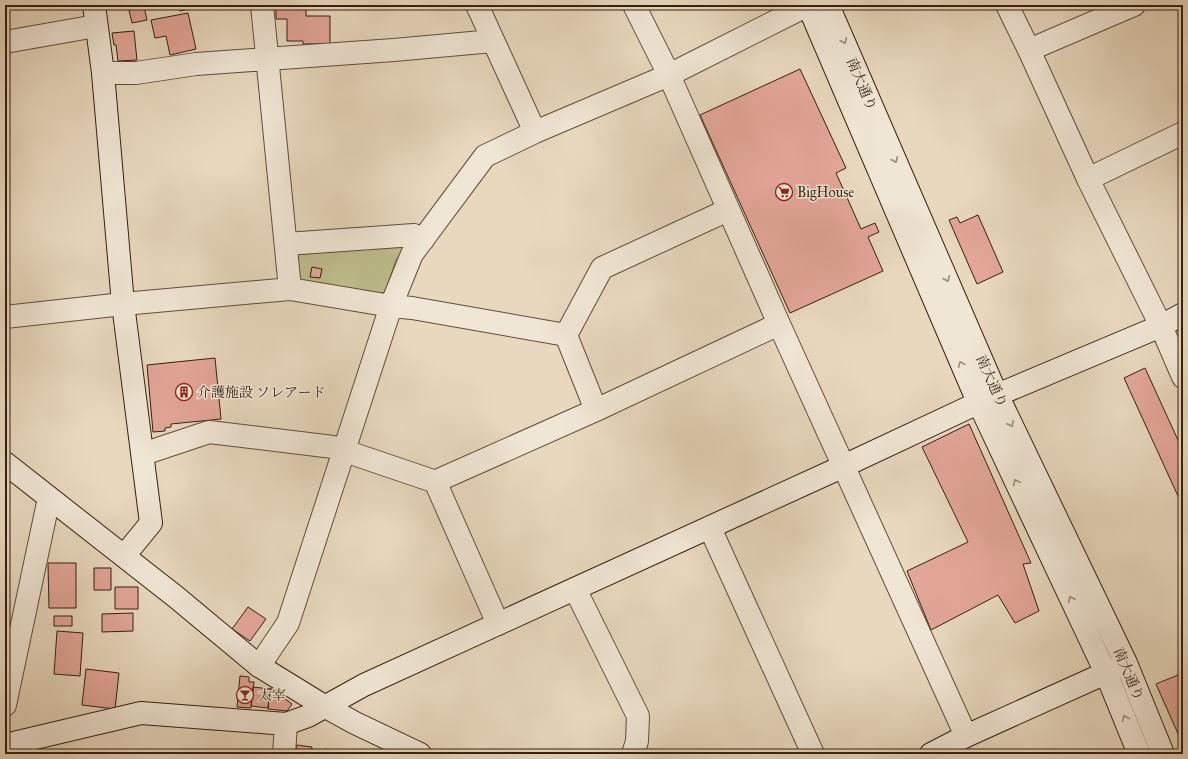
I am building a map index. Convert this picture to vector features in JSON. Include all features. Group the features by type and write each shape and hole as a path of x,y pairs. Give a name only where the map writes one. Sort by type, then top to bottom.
{"street":[{"path":"262,5 290,289"},
{"path":"477,5 535,132"},
{"path":"634,5 669,75 779,324 966,736"},
{"path":"259,666 288,623 391,306 412,254 485,156 535,132 669,75 808,5"},
{"name":"南大通り","path":"808,5 988,399 1126,663 1163,754"},
{"name":"南大通り","path":"828,5 988,399 1140,754"},
{"path":"1007,5 1088,179 1161,326 1183,377"},
{"path":"1029,50 1134,5"},
{"path":"5,42 95,15 103,73 123,304 151,523 124,556"},
{"path":"103,73 136,73 196,64 394,50 494,41"},
{"path":"1088,179 1183,133"},
{"path":"566,335 602,268 728,210"},
{"path":"286,244 414,235 423,240"},
{"path":"5,317 123,304 290,289 391,306 412,308 566,335"},
{"path":"5,745 141,713 286,724 308,716 364,685 710,528 988,399 1161,326 1183,314"},
{"path":"498,624 438,488 441,479 596,410 779,324"},
{"path":"566,335 596,410"},
{"path":"143,454 209,432 333,447 439,483"},
{"path":"5,463 176,597 259,666 324,706 370,731 420,754"},
{"path":"5,705 49,498"},
{"path":"710,528 813,754"},
{"path":"575,589 638,716 637,741 633,754"},
{"path":"931,754 966,736 1126,663"},
{"path":"284,754 286,724"}],"shaded area":[{"path":"404,241 406,246 396,260 385,292 381,293 303,282 297,275 297,255"}],"building":[{"path":"178,5 207,5 180,11"},
{"path":"282,5 306,5 306,16 330,16 330,44 303,44 303,41 287,41 287,19 276,19 276,7 282,7"},
{"path":"144,7 147,20 132,23 129,10"},
{"path":"188,13 196,49 170,55 166,36 155,38 151,20"},
{"path":"134,31 137,60 118,61 116,45 114,45 112,33"},
{"path":"800,69 846,168 836,173 861,229 875,223 879,232 868,237 883,271 790,313 700,115"},
{"path":"978,215 1003,272 977,284 949,220 957,217 960,223"},
{"path":"312,267 322,269 320,278 310,277"},
{"name":"介護施設 ソレアード","path":"215,358 221,419 171,424 171,427 165,428 165,431 153,432 147,365"},
{"path":"1145,368 1183,451 1183,507 1124,378"},
{"path":"969,424 1031,563 1023,564 1039,611 1015,623 998,595 931,630 907,571 968,542 922,447"},
{"path":"48,563 76,563 76,608 49,608"},
{"path":"94,568 111,568 111,590 94,590"},
{"path":"115,587 138,587 138,609 115,609"},
{"path":"248,607 266,619 250,641 232,629"},
{"path":"133,613 133,631 102,632 102,614"},
{"path":"54,616 72,616 72,626 54,626"},
{"path":"57,631 83,633 80,676 54,674"},
{"path":"86,669 119,673 115,709 82,705"},
{"path":"1183,673 1183,745 1156,684"},
{"name":"太宰","path":"240,676 249,677 249,682 254,682 251,708 237,707"},
{"path":"253,687 270,689 268,708 251,706"},
{"path":"270,688 292,704 287,711 268,709"},
{"path":"297,745 312,747 311,754 295,754"},
{"path":"325,749 340,751 340,754 325,754"}],"place":[{"name":"BigHouse","path":"784,192"},
{"name":"介護施設 ソレアード","path":"184,392"},
{"name":"太宰","path":"245,695"}]}
